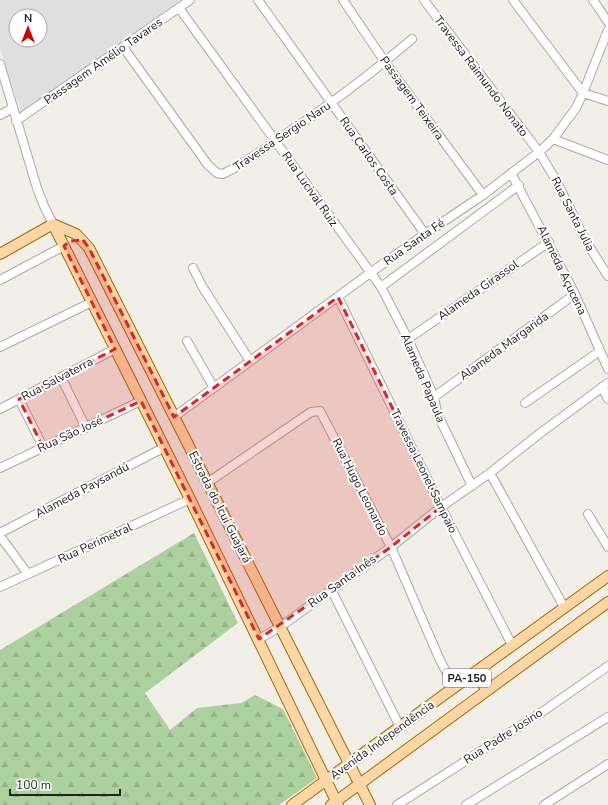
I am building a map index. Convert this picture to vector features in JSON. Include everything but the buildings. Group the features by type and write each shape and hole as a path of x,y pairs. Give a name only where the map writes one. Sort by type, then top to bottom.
{"main road":[{"name":"Estrada do Icuí Guajará","path":"53,224 76,234 89,248 370,805"},
{"name":"Estrada do Icuí Guajará","path":"53,224 259,639 326,781 335,804"},
{"path":"0,254 53,224"},
{"path":"64,246 70,241 83,240"},
{"name":"Avenida Independência","path":"292,805 608,576"},
{"name":"Avenida Independência","path":"335,804 359,784 486,690 608,602"},
{"path":"476,672 486,690"}],"street":[{"name":"Passagem Amélio Tavares","path":"16,121 190,0"},
{"name":"Rua Carlos Costa","path":"258,0 424,234"},
{"name":"Passagem Teixeira","path":"343,0 385,62 483,195"},
{"name":"Travessa Raimundo Nonato","path":"424,0 539,152"},
{"path":"513,0 583,92 608,102"},
{"path":"593,0 608,22"},
{"name":"Rua Lucival Ruiz","path":"178,8 276,141 370,273"},
{"name":"Rua Santa Fé","path":"174,417 424,234 483,195 539,152 553,139 576,108 608,31"},
{"name":"Travessa Sergio Naru","path":"123,47 208,165 218,174 223,174 276,141 332,103 412,39"},
{"name":"Estrada do Icuí Guajará","path":"0,64 37,188 53,224"},
{"path":"0,116 13,108"},
{"path":"553,139 608,160"},
{"name":"Rua Santa Julia","path":"539,152 557,182 585,240 608,276"},
{"name":"Alameda Açucena","path":"511,173 575,294 608,369"},
{"path":"380,287 518,185"},
{"name":"Alameda Girassol","path":"408,339 548,242"},
{"path":"0,280 64,246"},
{"path":"193,268 202,286 250,361"},
{"name":"Alameda Papaula","path":"370,273 380,287 408,339 434,397 437,414 472,486"},
{"name":"Alameda Margarida","path":"434,397 575,294"},
{"name":"Travessa Leonel Sampaio","path":"338,297 512,645"},
{"path":"0,347 92,302"},
{"path":"187,341 214,388"},
{"name":"Rua Salvaterra","path":"0,409 115,349"},
{"path":"525,403 600,352"},
{"path":"61,377 86,428"},
{"path":"605,385 608,399"},
{"name":"Rua Santa Inês","path":"259,639 280,626 391,547 605,385"},
{"path":"19,400 43,447"},
{"name":"Rua São José","path":"0,468 141,401"},
{"name":"Rua Hugo Leonardo","path":"207,483 311,412 320,411 391,547 439,658 454,688"},
{"name":"Alameda Paysandú","path":"0,535 165,447"},
{"path":"490,473 564,608"},
{"name":"Rua Perimetral","path":"0,587 190,499"},
{"path":"588,514 608,547"},
{"path":"0,535 28,574"},
{"path":"331,589 400,726"},
{"name":"Rua Padre Josino","path":"397,805 542,712 608,666"},
{"path":"466,805 608,718"},
{"path":"544,805 608,764"}],"highlighted area":[{"path":"83,240 89,248 174,417 338,297 441,507 391,547 259,639 141,401 43,447 19,399 115,349 64,246 70,241"}],"shaded area":[{"path":"0,0 180,0 21,113 0,48"}],"green space":[{"path":"194,533 238,623 145,693 170,730 197,708 241,703 255,695 283,709 317,778 279,805 0,805 0,650"}]}
